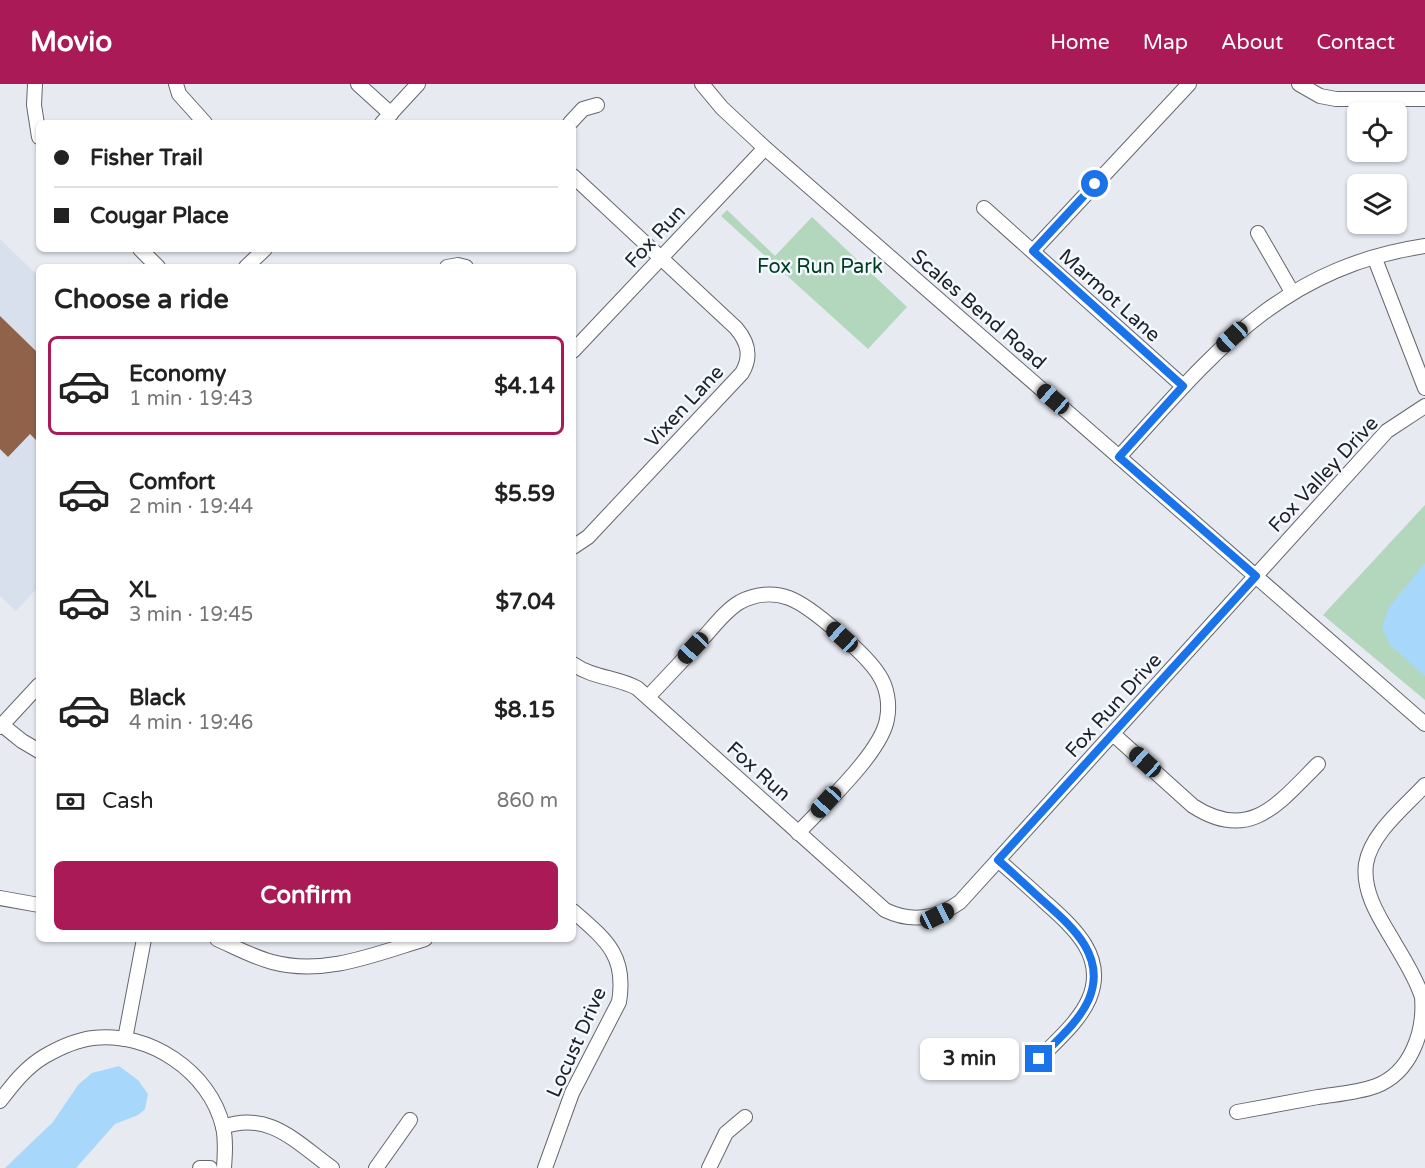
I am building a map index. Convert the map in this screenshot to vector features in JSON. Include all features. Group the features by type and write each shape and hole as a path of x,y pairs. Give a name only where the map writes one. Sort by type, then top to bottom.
{"street":[{"path":"35,84 36,120"},
{"path":"176,84 179,94 202,120"},
{"path":"358,84 386,118 418,84"},
{"name":"Scales Bend Road","path":"702,84 722,108 765,148 1425,723"},
{"path":"1033,251 1189,84"},
{"path":"1299,84 1320,96 1336,99 1425,99"},
{"path":"1402,99 1403,84"},
{"path":"573,120 582,109 597,105"},
{"name":"Fox Run","path":"576,348 765,148"},
{"name":"Vixen Lane","path":"576,179 744,338 748,346 746,365 742,373 588,537 576,545"},
{"name":"Marmot Lane","path":"984,208 1183,386"},
{"path":"1258,233 1292,292"},
{"path":"1119,457 1183,386 1232,337 1292,292 1329,274 1374,258 1425,246"},
{"path":"143,252 155,264"},
{"path":"249,264 262,252"},
{"path":"1374,258 1425,388"},
{"name":"Fox Valley Drive","path":"1256,576 1387,431 1425,406"},
{"name":"Fox Run Drive","path":"998,860 1256,576"},
{"path":"648,697 724,616 741,602 754,597 775,595 800,603 821,619 878,674 887,695 887,720 879,742 798,833"},
{"name":"Fox Run","path":"576,666 592,674 626,682 648,697 885,910 909,918 937,916 960,902 998,860"},
{"path":"36,688 1,726 36,749"},
{"path":"1113,734 1193,806 1223,820 1247,820 1270,811 1318,764"},
{"path":"1237,1112 1375,1086 1396,1074 1415,1051 1424,1022 1422,998 1411,972 1373,905 1368,890 1366,866 1372,847 1379,836 1425,785"},
{"path":"998,860 1081,936 1091,957 1094,979 1089,1000 1072,1024 1039,1059"},
{"path":"0,898 36,904"},
{"name":"Locust Drive","path":"545,1168 572,1093 620,1002 622,987 618,960 612,948 576,914"},
{"path":"125,1039 143,942"},
{"path":"224,942 274,962 326,966 351,962 415,942"},
{"path":"0,1101 26,1069 61,1048 93,1038 125,1039 161,1051 190,1072 212,1101 223,1127 224,1168"},
{"path":"709,1168 726,1133 745,1117"},
{"path":"376,1168 410,1120"},
{"path":"223,1127 247,1121 270,1125 332,1168"},
{"path":"200,1168 210,1168"}],"shaded area":[{"path":"0,239 36,274 36,589 16,611 0,596"}],"green space":[{"name":"Fox Run Park","path":"727,210 775,256 812,217 907,307 868,349 721,216"},
{"path":"1425,505 1425,700 1323,615"}],"water":[{"path":"1425,563 1425,676 1390,645 1382,628 1389,607"},
{"path":"119,1066 138,1080 148,1094 145,1109 138,1115 115,1124 76,1168 5,1168 53,1122 78,1085 92,1073"}],"building":[{"path":"0,316 36,351 36,440 30,434 8,457 0,449"}],"route":[{"path":"1039,1059 1072,1024 1089,1000 1094,979 1091,957 1081,936 998,860 1256,576 1119,457 1183,386 1033,251 1095,184"}]}
